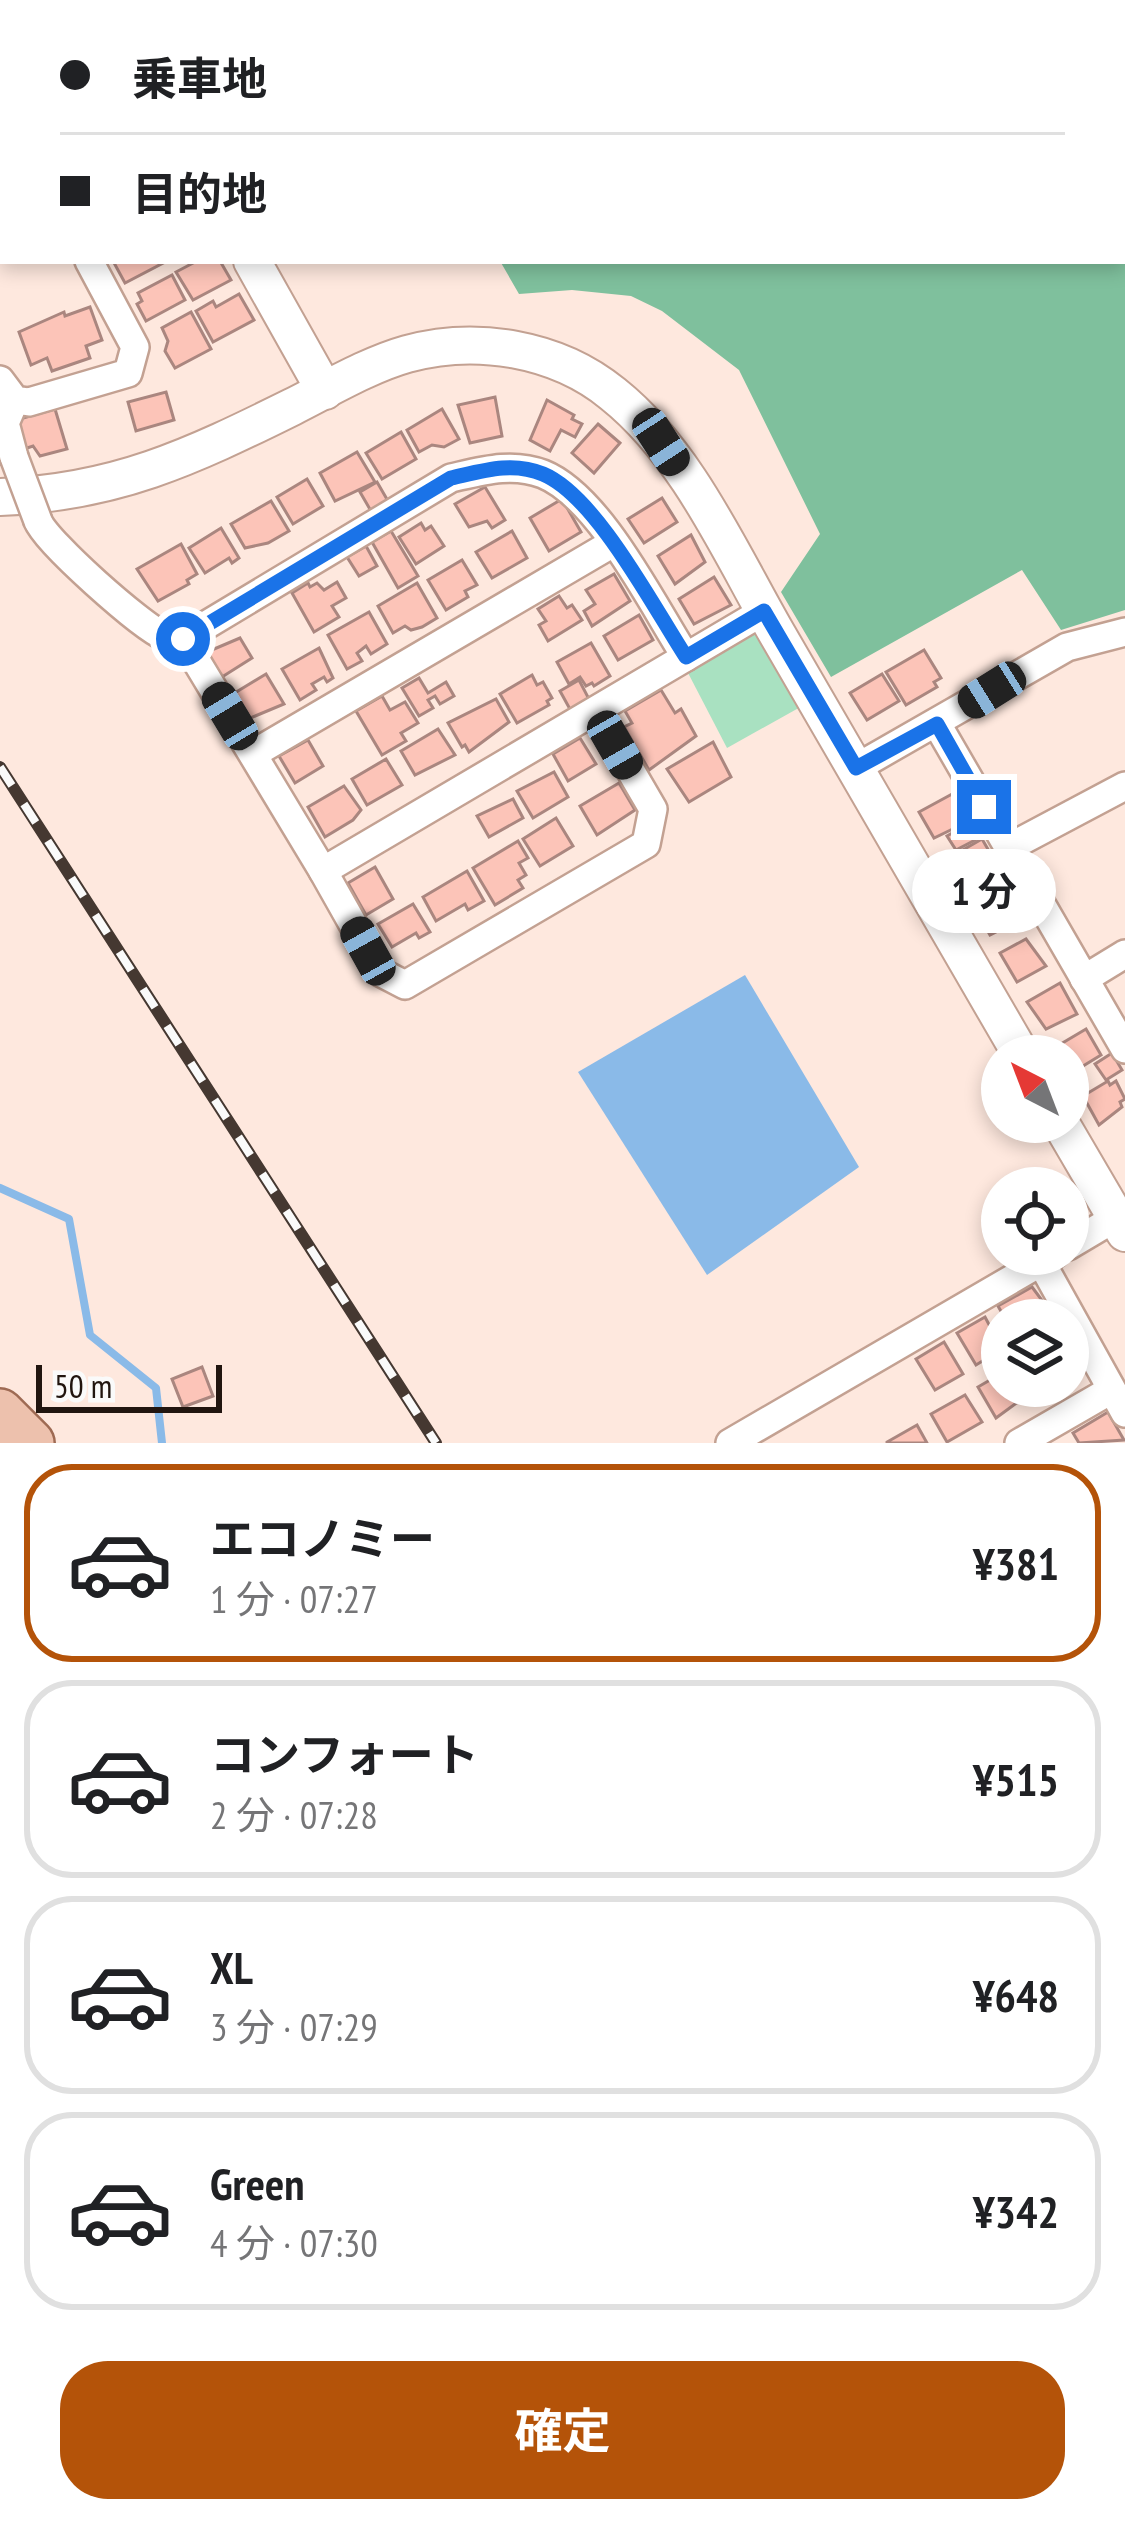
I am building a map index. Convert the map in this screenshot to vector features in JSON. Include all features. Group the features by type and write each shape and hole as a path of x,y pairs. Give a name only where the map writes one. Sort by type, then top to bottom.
{"main road":[{"path":"0,1412 31,1443"}],"street":[{"path":"91,264 135,347 128,373 29,401 8,390 5,423 43,534 162,635 183,639 451,478 501,466 543,474 572,494 613,543 686,657"},
{"path":"254,264 325,391"},
{"path":"0,497 87,489 148,473 405,355 460,345 514,349 574,368 614,394 661,442 1010,1035"},
{"path":"253,754 613,543"},
{"path":"323,871 764,611"},
{"path":"856,768 1067,647 1125,632"},
{"path":"183,639 380,973 405,985 646,844 653,809 597,713"},
{"path":"937,724 1125,1049"},
{"path":"1008,848 1125,786"},
{"path":"1084,979 1125,954"},
{"path":"1073,1143 1122,1221 1089,1236"},
{"path":"730,1443 1019,1275"},
{"path":"1019,1443 1118,1401 1056,1275"}],"green space":[{"path":"502,264 1125,264 1125,610 1061,630 1022,570 831,677 781,592 820,534 739,370 662,311 631,296 572,290 519,294"},
{"path":"760,627 804,705 727,748 687,671"}],"water":[{"path":"745,975 859,1167 707,1275 578,1072"}],"building":[{"path":"115,264 161,264 125,283"},
{"path":"191,264 222,264 231,280 193,300 176,272"},
{"path":"172,275 185,300 146,321 137,304 142,301 138,293"},
{"path":"239,294 254,320 213,342 196,311 213,301 216,307"},
{"path":"90,307 102,340 86,346 90,358 52,371 47,358 31,365 19,332 64,312 65,316"},
{"path":"191,312 211,349 175,368 165,351 168,341 162,328"},
{"path":"166,392 174,420 136,431 128,402"},
{"path":"495,397 502,436 470,443 458,405"},
{"path":"547,400 582,424 575,437 561,430 550,451 530,440"},
{"path":"55,409 67,449 40,456 33,446 24,449 16,420"},
{"path":"442,409 459,439 419,452 407,430"},
{"path":"598,424 620,443 594,473 572,453"},
{"path":"401,432 416,459 382,479 366,453"},
{"path":"357,452 375,482 335,501 320,473"},
{"path":"307,479 323,506 293,524 277,497"},
{"path":"377,482 388,501 371,511 360,492"},
{"path":"485,487 505,520 492,528 487,521 469,527 455,504"},
{"path":"662,498 677,522 644,543 628,519"},
{"path":"562,499 581,532 549,551 530,518"},
{"path":"271,501 289,531 268,543 245,548 231,524"},
{"path":"421,523 425,530 431,526 444,546 416,564 399,537"},
{"path":"221,528 239,558 232,563 229,558 205,573 189,548"},
{"path":"391,531 418,576 398,588 372,542"},
{"path":"512,531 527,558 492,578 476,552"},
{"path":"691,535 705,562 675,584 658,556"},
{"path":"181,544 197,574 187,580 189,584 158,601 137,569"},
{"path":"366,546 377,566 359,576 347,557"},
{"path":"462,560 477,585 465,591 468,597 446,610 428,580"},
{"path":"614,574 630,601 592,626 584,611 595,604 586,590"},
{"path":"714,577 731,605 694,624 679,599"},
{"path":"337,582 346,598 332,606 339,617 314,632 292,593 308,583 310,587 317,583 324,590"},
{"path":"417,583 437,618 422,627 411,630 405,626 393,633 378,606"},
{"path":"559,596 582,620 548,641 539,625 546,621 538,609"},
{"path":"369,612 387,644 371,654 366,646 357,653 362,661 347,669 328,635"},
{"path":"639,615 653,640 618,660 604,636"},
{"path":"240,638 252,658 222,677 207,652"},
{"path":"591,643 610,676 594,686 586,686 580,677 569,684 557,662"},
{"path":"319,648 333,678 312,684 316,690 300,700 282,669"},
{"path":"924,650 941,678 934,682 937,687 906,705 886,672"},
{"path":"266,674 284,704 248,719 233,694"},
{"path":"882,674 899,701 867,720 850,693"},
{"path":"532,675 537,685 543,682 552,698 549,705 517,723 500,694"},
{"path":"419,678 428,693 446,682 454,696 440,704 435,696 428,700 433,708 419,716 402,688"},
{"path":"579,680 590,701 571,711 560,691"},
{"path":"661,690 675,713 681,709 696,736 649,770 624,727 632,723 625,711"},
{"path":"382,696 390,710 405,702 418,723 401,733 406,741 382,755 356,711"},
{"path":"496,699 509,722 469,752 448,723"},
{"path":"438,729 455,755 415,775 401,751"},
{"path":"580,738 596,764 568,781 553,754"},
{"path":"308,740 323,766 295,783 279,756"},
{"path":"713,742 731,777 689,802 667,769"},
{"path":"386,759 402,785 367,805 352,779"},
{"path":"554,772 568,797 533,818 517,791"},
{"path":"619,783 635,810 597,835 580,806"},
{"path":"344,786 361,810 325,837 308,807"},
{"path":"954,793 965,813 963,824 934,838 919,812"},
{"path":"513,799 523,818 489,837 477,816"},
{"path":"556,818 573,846 540,866 523,839"},
{"path":"968,824 977,839 956,850 947,836"},
{"path":"982,839 996,863 960,886 948,865 957,860 954,855"},
{"path":"518,841 528,858 519,863 526,875 518,880 523,888 495,905 473,868"},
{"path":"1000,865 1010,883 987,897 976,879"},
{"path":"375,867 393,899 366,915 348,883"},
{"path":"467,871 484,901 468,910 465,904 436,921 423,897"},
{"path":"999,892 1003,898 1009,894 1018,909 1004,928 990,935 974,907"},
{"path":"413,904 430,932 419,938 416,933 392,947 378,924"},
{"path":"1026,939 1046,966 1017,982 1000,953"},
{"path":"1060,983 1077,1014 1046,1029 1027,1002"},
{"path":"1086,1029 1101,1055 1089,1062 1089,1035 1076,1035"},
{"path":"1112,1053 1122,1070 1106,1080 1095,1064"},
{"path":"1116,1081 1125,1099 1099,1125 1089,1107 1089,1092"},
{"path":"1032,1287 1041,1299 1011,1299"},
{"path":"981,1319 981,1362 976,1365 957,1333"},
{"path":"944,1342 963,1374 935,1390 916,1359"},
{"path":"202,1367 213,1396 183,1407 172,1379"},
{"path":"965,1395 982,1422 947,1442 931,1414"},
{"path":"990,1407 1011,1407 996,1418"},
{"path":"1108,1412 1124,1440 1079,1443 1073,1433"},
{"path":"917,1425 927,1443 887,1443 887,1442"}],"waterway":[{"path":"0,1188 69,1219 90,1335 156,1388 162,1443"}],"railway":[{"path":"0,767 436,1443"}],"route":[{"path":"183,639 451,478 501,466 543,474 572,494 597,521 686,657 764,611 856,768 937,724 984,807"}]}
